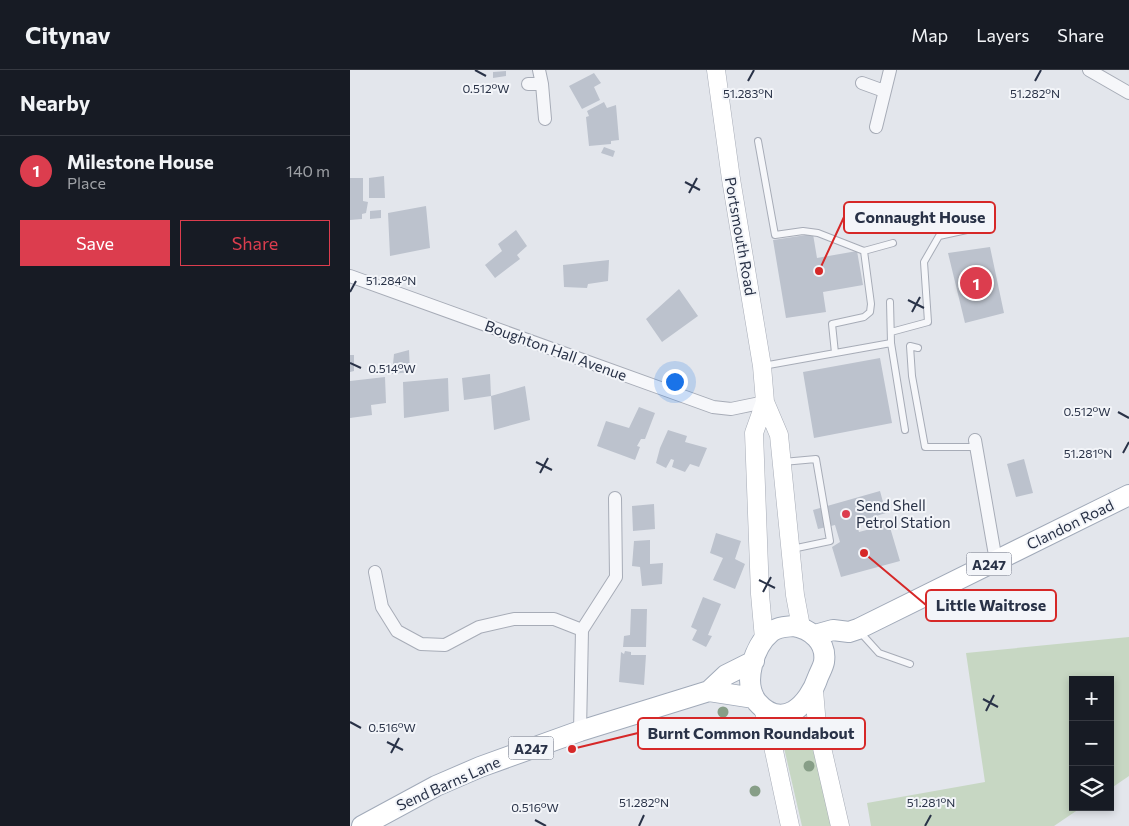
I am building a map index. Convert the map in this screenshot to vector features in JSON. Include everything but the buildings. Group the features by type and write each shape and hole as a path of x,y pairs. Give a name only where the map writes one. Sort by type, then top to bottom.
{"main road":[{"name":"Portsmouth Road","path":"716,70 731,179 762,366 765,402 779,434 796,603 808,631"},
{"name":"Portsmouth Road","path":"764,639 760,594 754,433 765,402"},
{"name":"Clandon Road","path":"824,662 854,630 1129,495"},
{"path":"759,703 776,714 790,714 801,707 814,690 824,662 823,651 820,642 808,631 792,626 772,630 764,639 750,672 751,688 759,703 771,737 790,826"},
{"name":"Clandon Road","path":"808,631 854,630"},
{"name":"Send Barns Lane","path":"362,826 436,786 480,767 580,731 708,691 726,675 754,661"},
{"path":"814,690 816,726 840,826"},
{"name":"Send Barns Lane","path":"708,691 759,703"}],"street":[{"path":"539,70 545,119"},
{"path":"876,127 890,70"},
{"path":"1089,70 1129,93"},
{"path":"862,83 884,91"},
{"path":"528,84 542,84"},
{"name":"Boughton Hall Avenue","path":"350,276 713,407 731,410 765,402"},
{"path":"976,443 996,560"},
{"path":"580,731 582,630 616,577 615,498"},
{"path":"375,572 382,607 397,631 421,644 445,644 479,627 514,620 554,619 582,630"}],"lane":[{"path":"758,141 775,235 803,231 818,234 864,251 893,243"},
{"path":"891,332 928,322 924,262 939,236 976,228"},
{"path":"835,352 832,324 864,316 870,312 871,304 864,251"},
{"path":"890,302 891,343 905,430"},
{"path":"762,366 891,343"},
{"path":"918,348 910,346 912,376 926,447 976,443"},
{"path":"782,462 816,459 830,541 790,550"},
{"path":"854,630 880,653 910,664"}],"green space":[{"path":"1129,637 1129,776 1114,786 1114,676 1069,676 1069,811 1076,811 1054,826 871,826 867,803 985,782 966,653"},
{"path":"811,732 832,826 802,826 782,739"}],"place":[{"name":"Connaught House","path":"819,271"},
{"name":"Milestone House","path":"976,283"},
{"name":"Send Shell Petrol Station","path":"846,514"},
{"name":"Little Waitrose","path":"864,553"},
{"name":"Burnt Common Roundabout","path":"572,749"}]}
